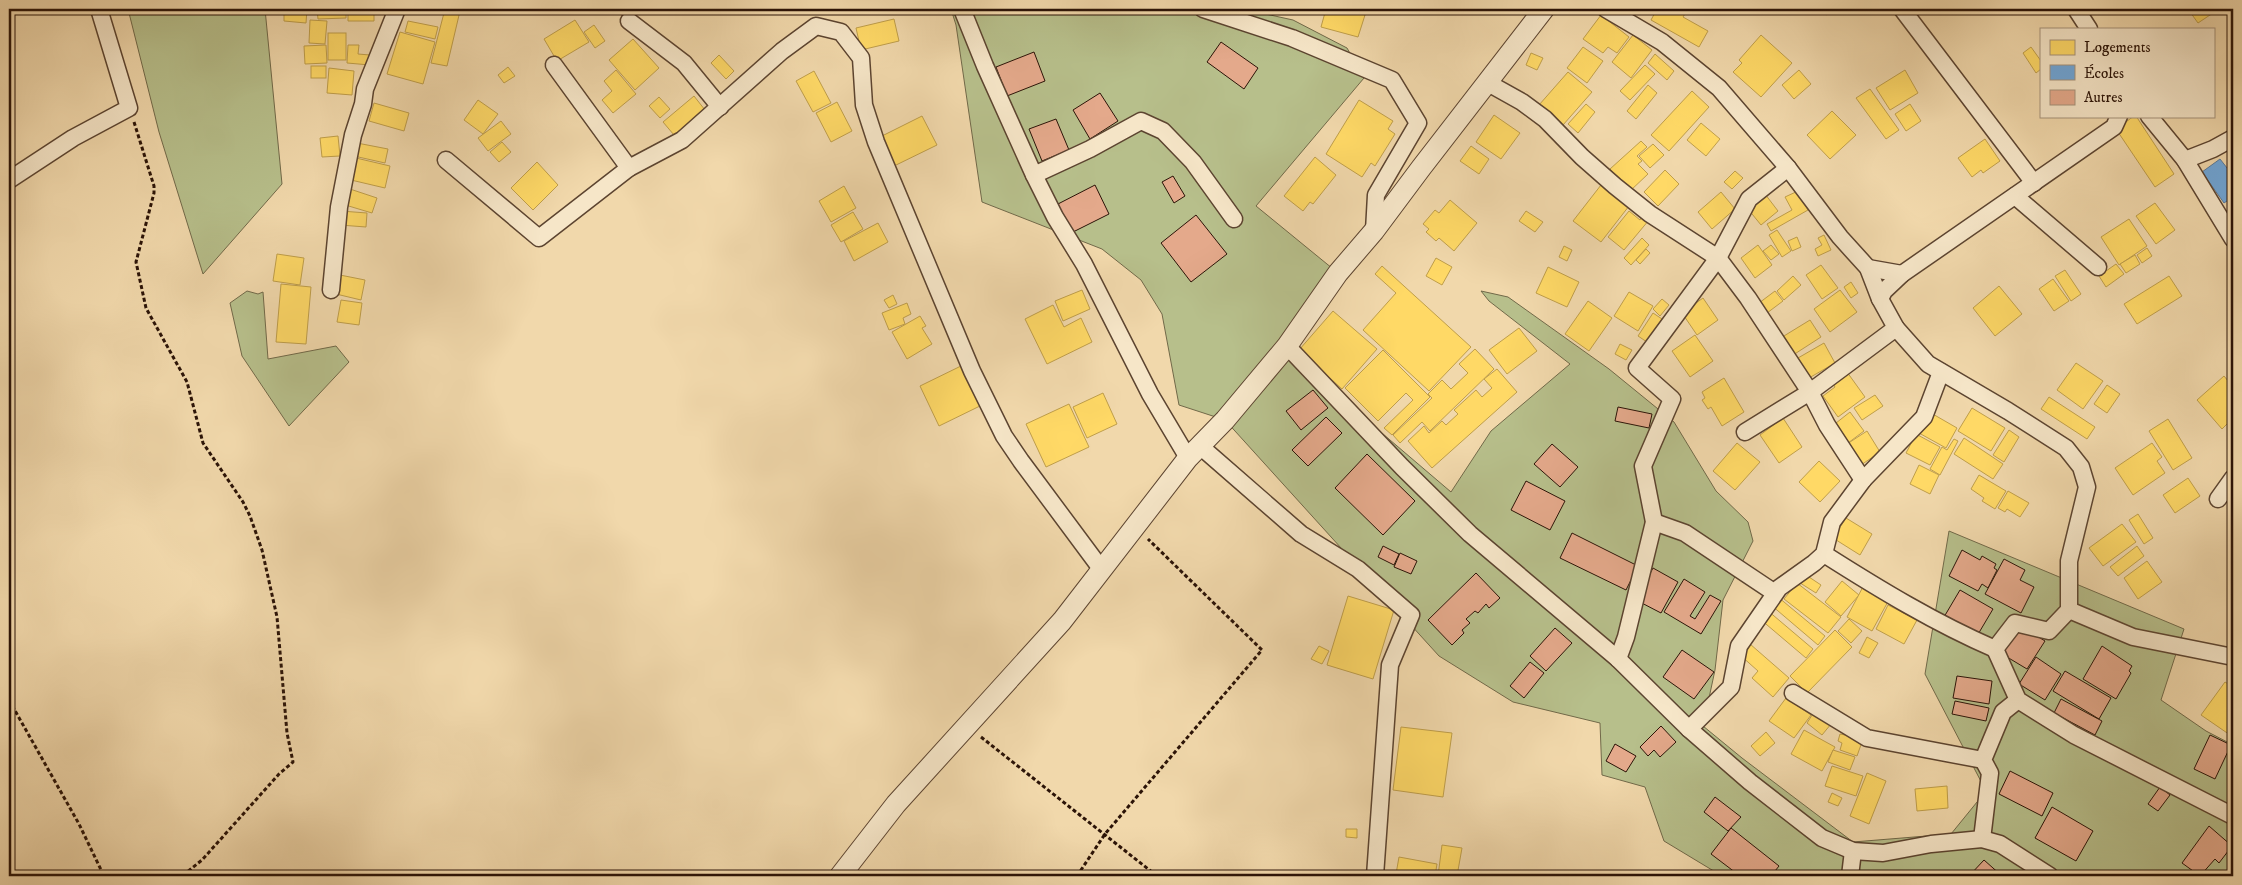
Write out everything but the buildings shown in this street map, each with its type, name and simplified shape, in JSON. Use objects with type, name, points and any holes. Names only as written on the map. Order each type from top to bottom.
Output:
[{"type":"street","points":[[9,180],[73,138],[129,108],[99,9]]},
{"type":"street","points":[[331,290],[339,207],[353,134],[363,104],[365,89],[397,9]]},
{"type":"street","points":[[962,9],[985,66],[1034,175],[1055,217],[1084,264],[1150,394],[1194,452],[1301,534],[1358,569],[1411,615],[1390,664],[1375,876]]},
{"type":"street","points":[[1203,9],[1292,38],[1392,80],[1418,123],[1376,195],[1374,231]]},
{"type":"street","points":[[840,876],[896,804],[1062,621],[1194,452],[1225,420],[1287,346],[1338,273],[1374,231],[1420,168],[1544,9]]},
{"type":"street","points":[[1606,9],[1662,42],[1719,88],[1788,168],[1840,237],[1868,268],[1880,299],[1896,328],[1928,364],[2015,414],[2066,448],[2081,467],[2087,487],[2069,561],[2069,610],[2049,631],[2015,623],[1996,649]]},
{"type":"street","points":[[1902,9],[2034,183]]},
{"type":"street","points":[[2076,9],[2088,28]]},
{"type":"street","points":[[629,21],[684,63],[720,107]]},
{"type":"street","points":[[446,160],[539,238],[629,168],[682,140],[782,51],[816,26],[841,32],[861,58],[864,105],[876,142],[906,217],[976,379],[1004,436],[1102,570]]},
{"type":"street","points":[[554,65],[629,168]]},
{"type":"street","points":[[1488,83],[1522,102],[1545,119],[1582,157],[1650,214],[1718,258],[1748,298],[1810,392],[1827,425],[1863,480]]},
{"type":"street","points":[[1880,299],[1884,291],[1902,274],[2114,127],[2118,118]]},
{"type":"street","points":[[2151,118],[2185,160],[2233,240]]},
{"type":"street","points":[[1034,175],[1090,149],[1141,121],[1163,131],[1187,156],[1234,219]]},
{"type":"street","points":[[2185,160],[2213,149],[2233,138]]},
{"type":"street","points":[[1618,659],[1626,637],[1654,522],[1643,466],[1672,399],[1637,368],[1718,258],[1749,199],[1788,168]]},
{"type":"street","points":[[2015,196],[2098,267]]},
{"type":"street","points":[[1868,268],[1902,274]]},
{"type":"street","points":[[1745,432],[1810,392],[1896,328]]},
{"type":"street","points":[[1287,346],[1402,467],[1470,534],[1618,659],[1689,729],[1763,792],[1822,838],[1853,851],[1883,853],[1931,844],[1982,839],[2000,844],[2050,876]]},
{"type":"street","points":[[1689,729],[1731,687],[1739,646],[1779,588],[1824,554],[1832,522],[1863,480],[1924,417],[1941,372]]},
{"type":"street","points":[[2218,499],[2233,478]]},
{"type":"street","points":[[1654,522],[1685,533],[1775,594]]},
{"type":"street","points":[[1824,554],[1876,587],[1934,620],[1996,649],[2018,700],[2074,735],[2233,816]]},
{"type":"street","points":[[2069,610],[2133,637],[2233,658]]},
{"type":"street","points":[[1793,693],[1867,738],[1983,760]]},
{"type":"street","points":[[1983,760],[2003,712],[2018,700]]},
{"type":"street","points":[[1982,839],[1990,773],[1983,760]]},
{"type":"street","points":[[1850,876],[1853,851]]},
{"type":"path","points":[[129,108],[154,186],[154,193],[136,262],[146,308],[186,382],[203,443],[250,516],[262,550],[277,618],[287,733],[293,762],[279,774],[202,860],[182,876]]},
{"type":"path","points":[[1078,876],[1105,834],[1262,650],[1135,526]]},
{"type":"path","points":[[9,700],[79,824],[104,876]]},
{"type":"path","points":[[967,725],[1156,876]]},
{"type":"green space","points":[[128,9],[265,9],[282,184],[203,274],[159,132]]},
{"type":"green space","points":[[951,9],[1243,9],[1293,20],[1347,48],[1364,78],[1256,206],[1338,273],[1287,346],[1322,382],[1451,492],[1491,431],[1570,364],[1489,301],[1481,291],[1508,297],[1609,369],[1674,422],[1716,491],[1748,522],[1753,541],[1723,600],[1715,670],[1703,726],[1853,842],[1951,834],[1986,791],[1925,674],[1949,531],[2184,629],[2161,700],[2206,731],[2233,745],[2233,876],[1722,876],[1664,841],[1645,787],[1602,775],[1600,723],[1513,702],[1439,656],[1225,420],[1179,405],[1162,314],[1141,280],[1102,249],[982,202],[956,25]]},
{"type":"green space","points":[[247,291],[258,294],[263,292],[268,359],[336,346],[349,362],[289,426],[242,356],[230,303]]}]
